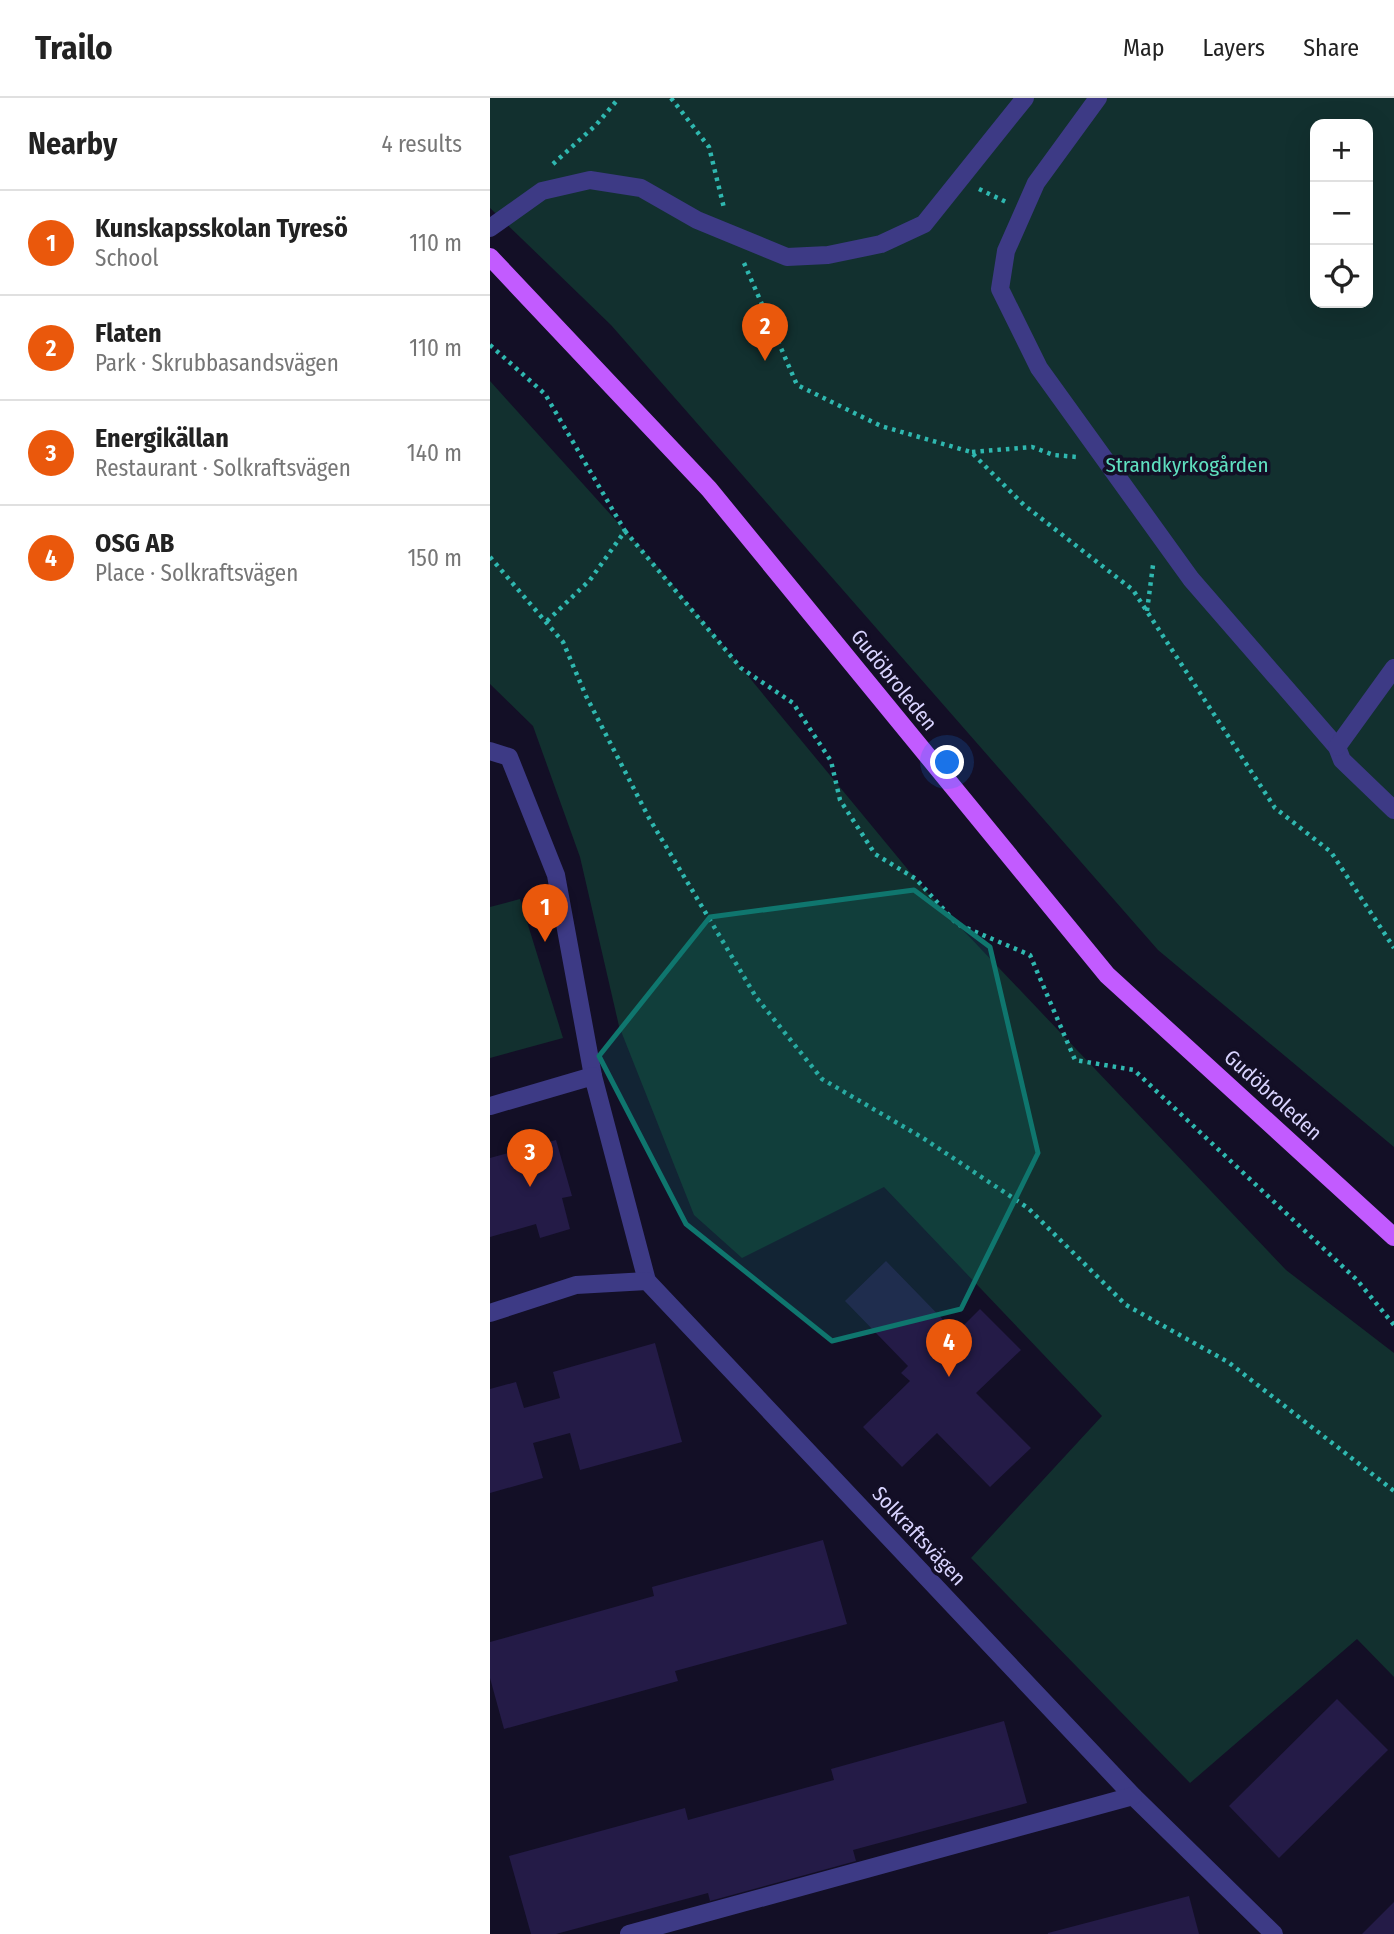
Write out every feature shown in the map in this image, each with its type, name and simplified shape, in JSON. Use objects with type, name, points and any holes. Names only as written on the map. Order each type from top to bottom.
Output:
[{"type":"main road","name":"Gudöbroleden","points":[[490,257],[709,489],[1107,975],[1394,1237]]},
{"type":"street","points":[[490,228],[542,191],[590,180],[642,188],[732,236],[787,257],[828,255],[881,244],[924,224],[1025,98]]},
{"type":"street","points":[[1098,98],[1036,183],[1006,251],[1000,289],[1040,368],[1191,579],[1337,747],[1342,760],[1394,810]]},
{"type":"street","points":[[1337,747],[1394,668]]},
{"type":"street","points":[[490,751],[509,757],[556,875],[593,1076],[647,1281],[576,1284],[490,1313]]},
{"type":"street","points":[[490,1106],[593,1076]]},
{"type":"street","name":"Solkraftsvägen","points":[[647,1281],[1133,1796],[1274,1934]]},
{"type":"street","points":[[629,1934],[1133,1796]]},
{"type":"path","points":[[542,191],[547,169],[596,125],[619,98]]},
{"type":"path","points":[[671,98],[709,147],[732,236],[797,385],[881,426],[971,452],[1032,447],[1054,455],[1106,460]]},
{"type":"path","points":[[960,180],[1024,211]]},
{"type":"path","points":[[490,345],[544,394],[625,531],[741,668],[793,703],[831,761],[840,800],[876,854],[916,879],[957,924],[1030,955],[1075,1060],[1134,1070],[1357,1280],[1394,1325]]},
{"type":"path","points":[[971,452],[1024,505],[1133,590],[1275,808],[1331,852],[1394,948]]},
{"type":"path","points":[[546,622],[590,580],[625,531]]},
{"type":"path","points":[[1147,611],[1150,575],[1161,538]]},
{"type":"path","points":[[490,557],[563,642],[586,696],[649,818],[756,998],[822,1079],[923,1138],[1028,1208],[1126,1305],[1228,1362],[1394,1491]]},
{"type":"highlighted area","points":[[914,890],[990,947],[1038,1153],[961,1309],[832,1341],[686,1224],[599,1056],[710,917]]},
{"type":"green space","name":"Strandkyrkogården","points":[[490,98],[1394,98],[1394,1147],[1158,950],[611,325],[490,208]]},
{"type":"green space","points":[[490,381],[658,567],[924,889],[1286,1270],[1394,1353],[1394,1677],[1357,1639],[1190,1783],[971,1558],[1102,1416],[884,1187],[742,1258],[694,1215],[619,1026],[580,857],[533,726],[490,684]]},
{"type":"green space","points":[[520,899],[563,1038],[490,1058],[490,907]]},
{"type":"building","points":[[556,1140],[572,1196],[562,1198],[570,1229],[540,1238],[536,1224],[490,1237],[490,1158]]},
{"type":"building","points":[[886,1261],[956,1333],[980,1309],[1021,1350],[976,1393],[1031,1448],[990,1487],[937,1433],[902,1467],[863,1427],[910,1381],[901,1373],[908,1366],[845,1301]]},
{"type":"building","points":[[655,1343],[682,1442],[580,1470],[570,1433],[533,1443],[543,1478],[490,1493],[490,1389],[516,1382],[524,1408],[560,1398],[553,1372]]},
{"type":"building","points":[[823,1540],[847,1624],[675,1671],[678,1681],[504,1729],[490,1678],[490,1642],[654,1596],[652,1587]]},
{"type":"building","points":[[1337,1699],[1388,1750],[1279,1858],[1229,1806]]},
{"type":"building","points":[[1004,1721],[1027,1803],[853,1850],[856,1861],[710,1901],[708,1893],[556,1934],[531,1934],[509,1856],[685,1808],[688,1820],[834,1780],[831,1769]]},
{"type":"building","points":[[1189,1896],[1199,1934],[1048,1934],[1048,1933]]},
{"type":"building","points":[[1394,1902],[1394,1934],[1362,1934]]},
{"type":"place","name":"Flaten","points":[[765,361]]},
{"type":"place","name":"Kunskapsskolan Tyresö","points":[[545,942]]},
{"type":"place","name":"Energikällan","points":[[530,1187]]},
{"type":"place","name":"OSG AB","points":[[949,1377]]}]
